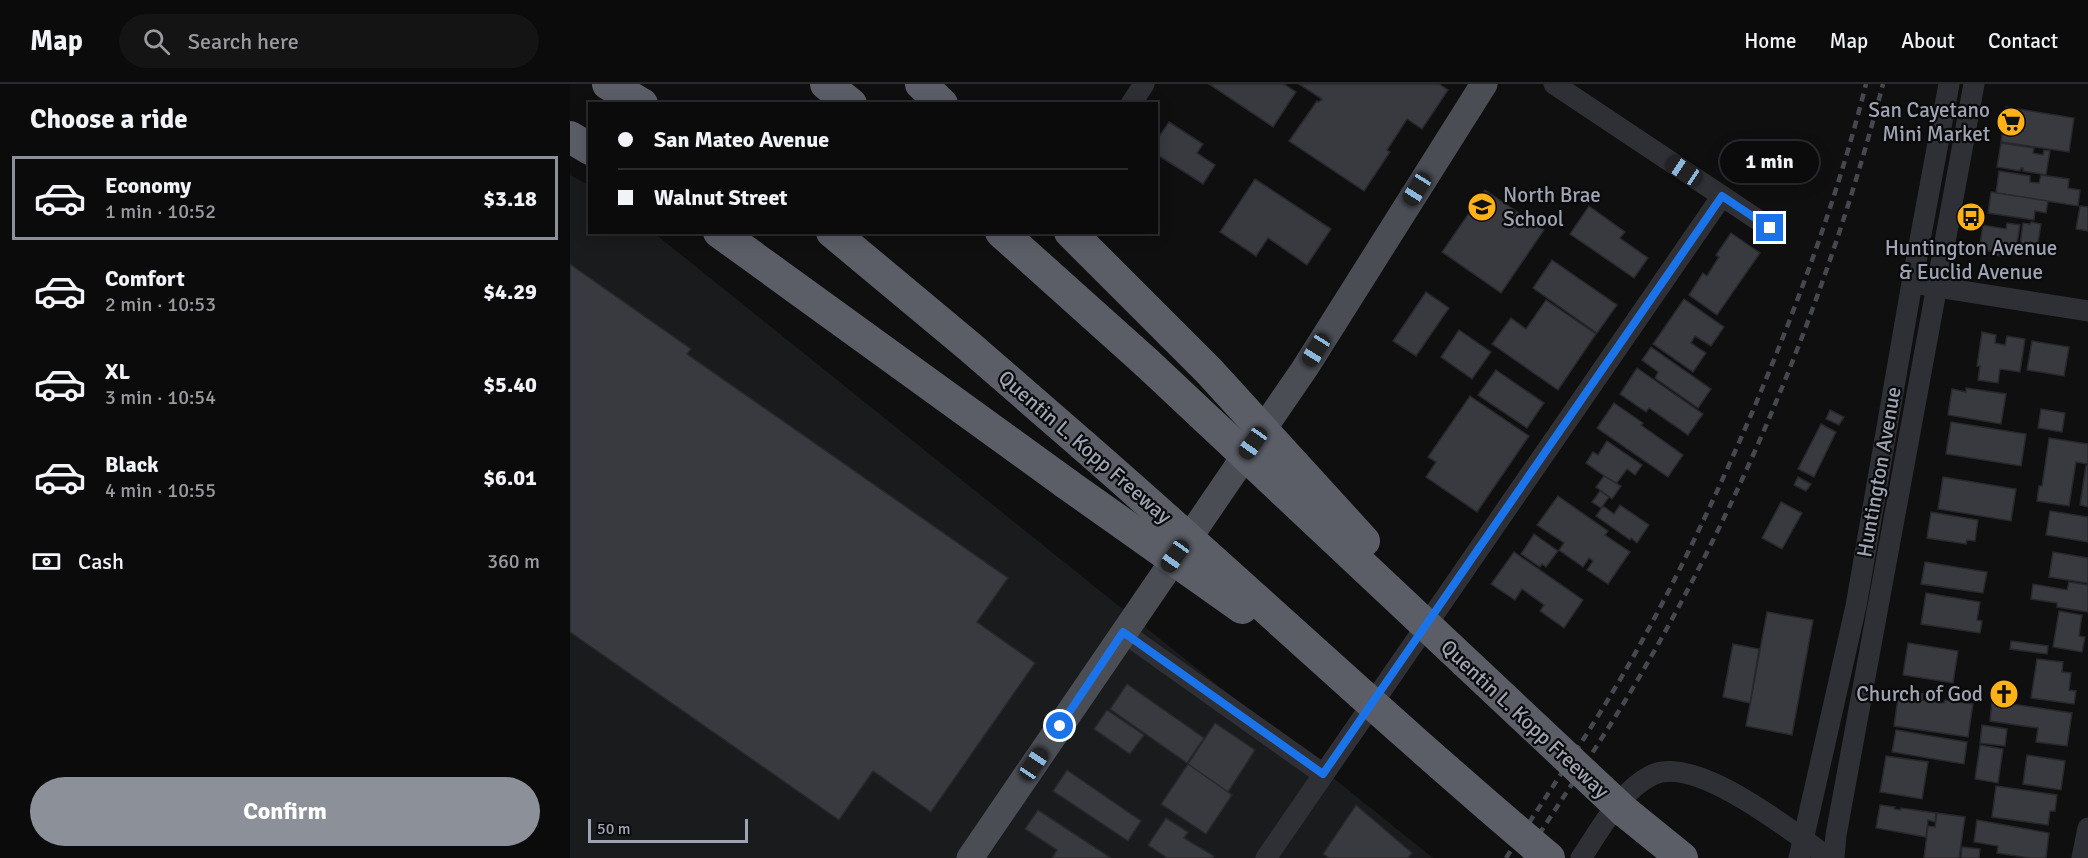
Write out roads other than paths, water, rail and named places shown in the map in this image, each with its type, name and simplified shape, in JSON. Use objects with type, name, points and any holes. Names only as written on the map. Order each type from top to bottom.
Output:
[{"type":"highway","points":[[609,84],[639,102]]},
{"type":"highway","points":[[630,84],[654,102]]},
{"type":"highway","points":[[826,84],[848,102]]},
{"type":"highway","points":[[921,84],[940,102]]},
{"type":"highway","points":[[570,137],[588,147]]},
{"type":"highway","points":[[722,234],[1067,484],[1271,628],[1474,795]]},
{"type":"highway","name":"Quentin L. Kopp Freeway","points":[[834,234],[1084,446],[1474,795],[1549,858]]},
{"type":"highway","name":"Quentin L. Kopp Freeway","points":[[1003,234],[1147,363],[1609,798],[1682,858]]},
{"type":"highway","points":[[1072,234],[1209,371],[1539,732]]},
{"type":"main road","points":[[970,858],[1305,368],[1484,84]]},
{"type":"street","points":[[1132,102],[1144,84]]},
{"type":"street","points":[[1554,84],[1770,228]]},
{"type":"street","name":"Huntington Avenue","points":[[1801,849],[1856,606],[1949,84]]},
{"type":"street","name":"Huntington Avenue","points":[[1834,858],[1836,835],[1974,84]]},
{"type":"street","points":[[1266,858],[1722,196]]},
{"type":"street","points":[[1912,283],[2088,311]]},
{"type":"street","points":[[1123,632],[1323,774]]},
{"type":"street","points":[[1581,858],[1620,802],[1635,786],[1653,774],[1674,771],[1696,775],[1718,785],[1777,820],[1801,849],[1828,858]]},
{"type":"street","points":[[2082,858],[2088,828]]},
{"type":"railway","points":[[1506,858],[1579,746],[1639,647],[1719,487],[1765,381],[1814,255],[1842,170],[1866,84]]},
{"type":"railway","points":[[1524,858],[1634,686],[1674,615],[1747,469],[1780,394],[1809,318],[1861,163],[1883,84]]},
{"type":"place","name":"San Cayetano Mini Market","points":[[2011,122]]},
{"type":"place","name":"North Brae School","points":[[1482,207]]},
{"type":"place","name":"Huntington Avenue & Euclid Avenue","points":[[1971,217]]},
{"type":"place","name":"Church of God","points":[[2004,694]]}]
